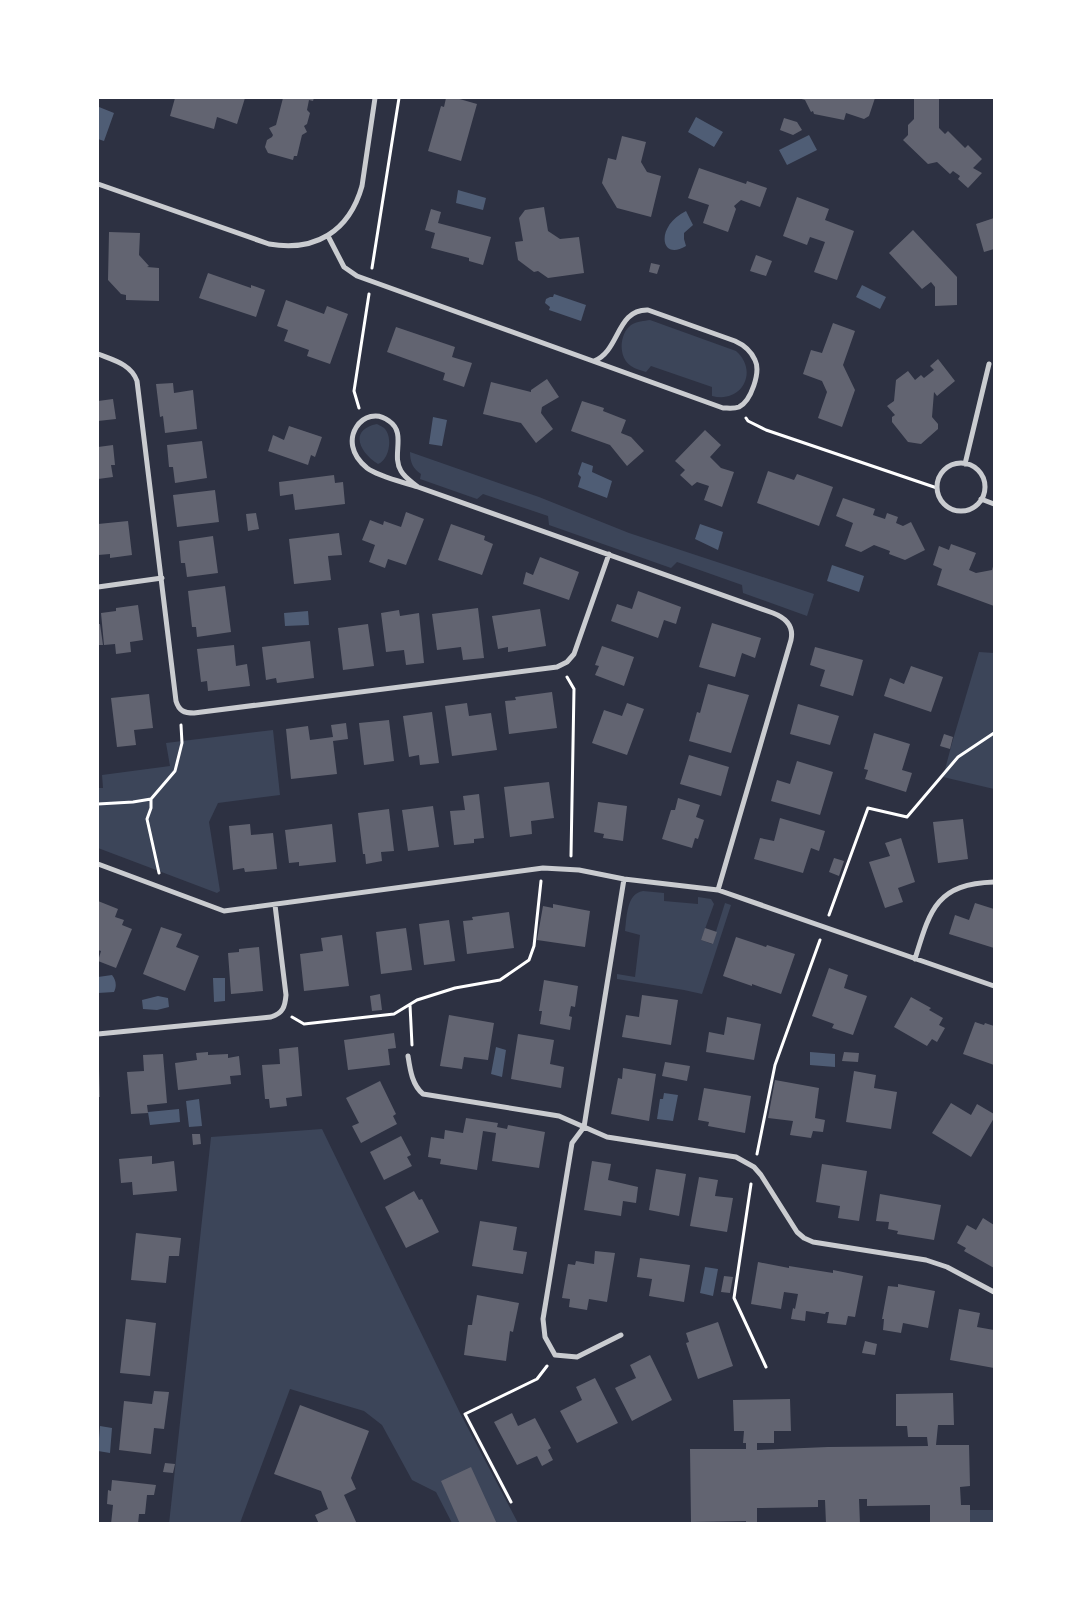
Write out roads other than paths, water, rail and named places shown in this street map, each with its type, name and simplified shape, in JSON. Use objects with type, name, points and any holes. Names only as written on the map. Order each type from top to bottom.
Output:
[{"type":"street","points":[[98,184],[269,244],[298,246],[314,242],[328,236],[348,215],[358,197],[362,186],[375,98]]},
{"type":"street","points":[[328,236],[344,267],[358,276],[723,408],[739,407],[749,394],[758,367],[748,349],[735,341],[653,312],[642,310],[630,316],[623,323],[602,358],[594,361]]},
{"type":"street","points":[[98,354],[126,366],[133,372],[137,381],[176,701],[180,710],[194,713],[561,666],[568,662],[574,654],[609,554]]},
{"type":"street","points":[[965,464],[989,364]]},
{"type":"street","points":[[418,487],[399,468],[398,436],[395,426],[389,420],[378,416],[369,417],[362,421],[355,429],[352,441],[354,452],[360,461],[373,472],[773,613],[786,621],[791,627],[791,640],[718,890]]},
{"type":"street","points":[[965,464],[977,470],[983,478],[985,486],[978,504],[971,509],[953,510],[945,505],[939,497],[937,488],[939,479],[943,471],[951,466],[965,464]]},
{"type":"street","points":[[981,499],[994,504]]},
{"type":"street","points":[[98,587],[162,578]]},
{"type":"street","points":[[98,864],[224,911],[543,868],[579,870],[624,879],[718,890],[994,986]]},
{"type":"street","points":[[621,1335],[578,1357],[555,1355],[545,1337],[544,1320],[572,1143],[584,1127],[624,879]]},
{"type":"street","points":[[915,958],[927,921],[942,898],[949,892],[965,886],[994,882]]},
{"type":"street","points":[[98,1034],[271,1017],[282,1011],[286,1004],[286,995],[275,905]]},
{"type":"street","points":[[408,1056],[413,1078],[423,1094],[559,1116],[608,1137],[736,1157],[754,1167],[761,1175],[797,1232],[808,1240],[926,1260],[947,1267],[994,1292]]}]
